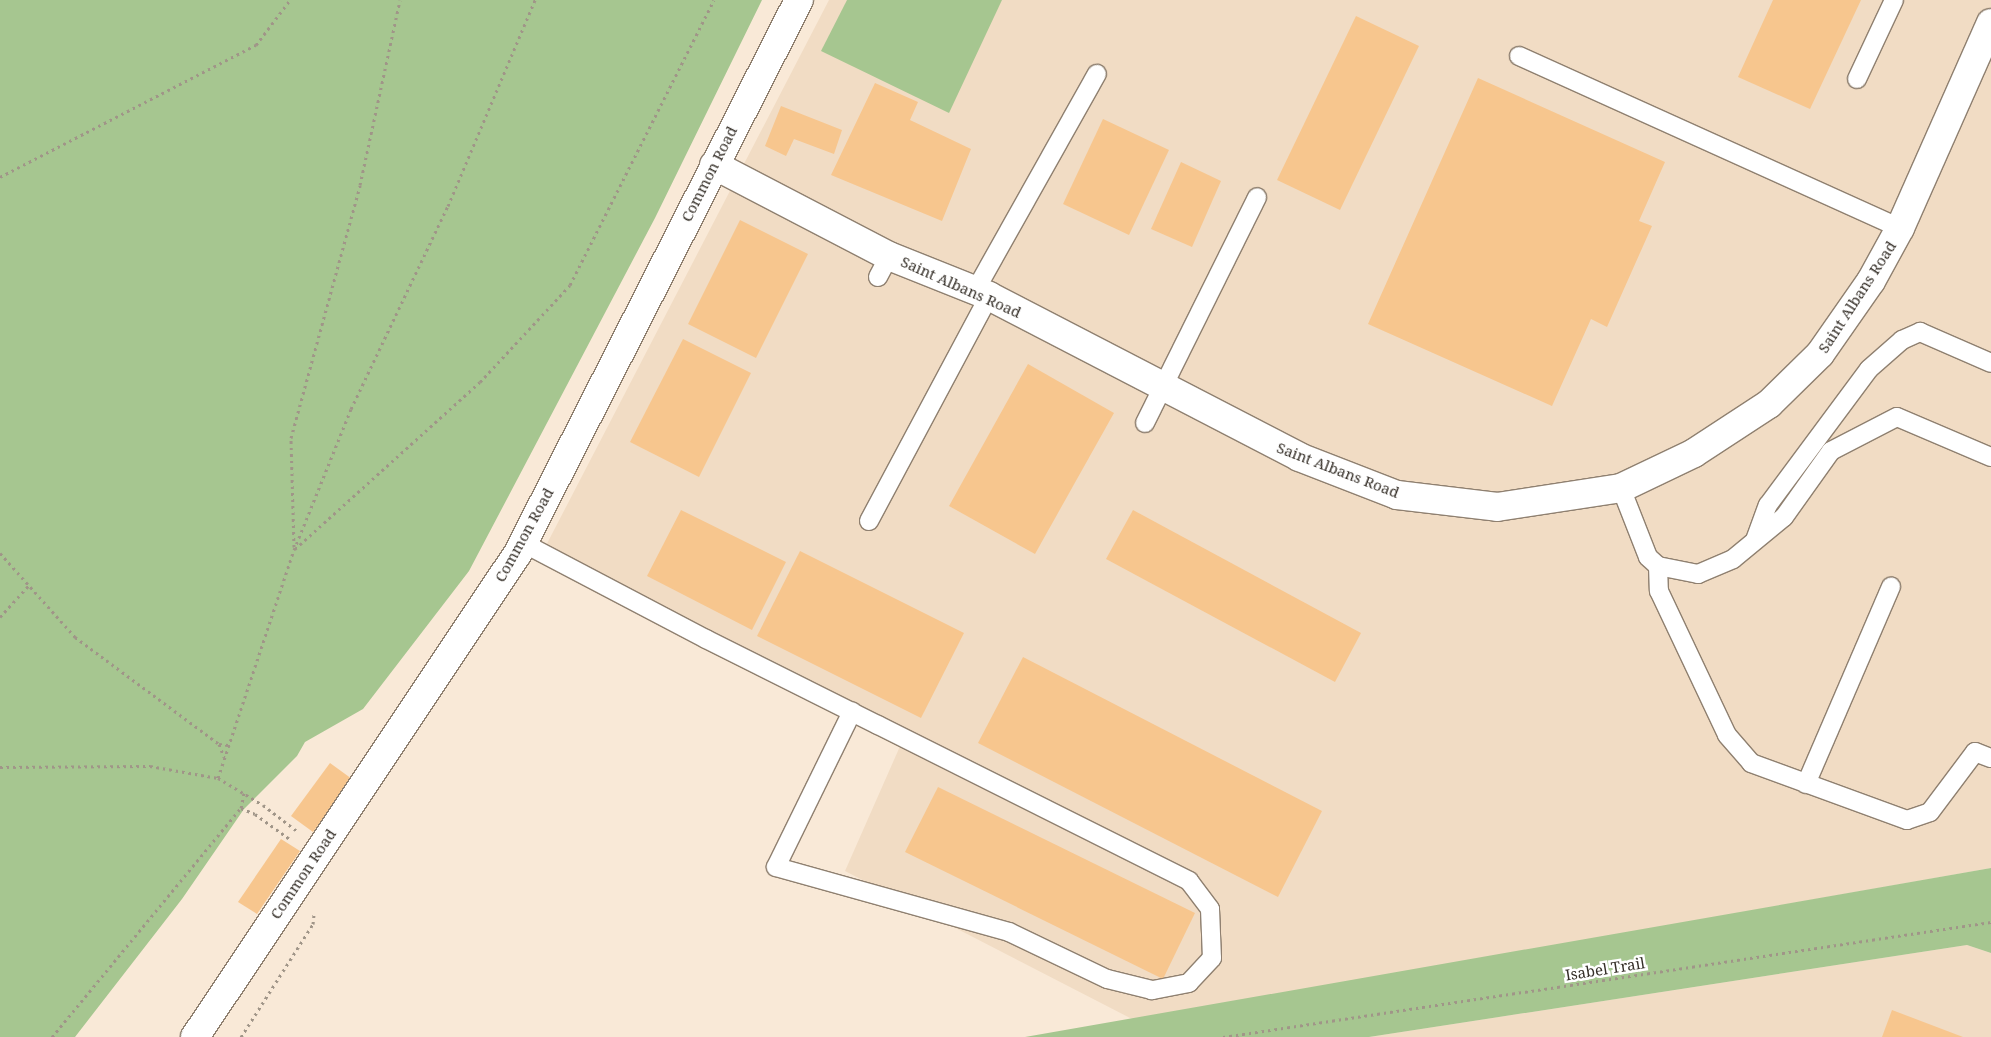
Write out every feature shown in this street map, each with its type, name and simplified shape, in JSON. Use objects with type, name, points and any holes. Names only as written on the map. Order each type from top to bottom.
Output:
[{"type":"street","name":"Common Road","points":[[195,1037],[522,543],[799,0]]},
{"type":"street","name":"Saint Albans Road","points":[[714,165],[883,266],[982,294],[1164,390],[1299,457],[1397,495],[1497,507],[1621,488],[1694,453],[1769,404],[1820,354],[1871,280],[1900,228],[1991,23]]},
{"type":"lane","points":[[1857,79],[1894,0]]},
{"type":"lane","points":[[1518,56],[1900,228]]},
{"type":"lane","points":[[869,520],[982,294],[1096,74]]},
{"type":"lane","points":[[1145,423],[1164,390],[1257,197]]},
{"type":"lane","points":[[1755,541],[1768,505],[1869,369],[1902,340],[1920,332],[1991,363]]},
{"type":"lane","points":[[1621,488],[1648,556],[1658,566],[1698,574],[1733,559],[1784,517],[1831,451],[1897,417],[1991,457]]},
{"type":"lane","points":[[522,543],[852,712],[1189,881],[1210,909],[1212,958],[1189,983],[1152,990],[1107,979],[1009,932],[776,867],[852,712]]},
{"type":"lane","points":[[1658,566],[1659,591],[1727,735],[1751,763],[1907,820],[1930,812],[1974,752],[1991,758]]},
{"type":"lane","points":[[1806,784],[1891,588]]},
{"type":"path","points":[[0,177],[256,45],[290,0]]},
{"type":"path","points":[[294,550],[290,438],[360,185],[400,0]]},
{"type":"path","points":[[218,778],[294,550],[351,409],[448,206],[535,0]]},
{"type":"path","points":[[294,550],[480,382],[570,285],[714,0]]},
{"type":"path","points":[[0,552],[75,637],[220,744],[228,745]]},
{"type":"path","points":[[0,616],[29,585]]},
{"type":"path","points":[[220,744],[219,750],[224,757]]},
{"type":"path","points":[[0,768],[150,766],[218,778],[244,793],[317,853]]},
{"type":"path","points":[[52,1037],[241,808],[244,793]]},
{"type":"path","points":[[241,808],[255,814],[317,853]]},
{"type":"path","name":"Isabel Trail","points":[[1223,1037],[1991,922]]},
{"type":"shaded area","points":[[829,0],[1991,0],[1991,868],[1134,1020],[845,871],[901,744],[539,559]]},
{"type":"shaded area","points":[[1967,945],[1991,953],[1991,1037],[1369,1037]]},
{"type":"green space","points":[[0,0],[762,0],[655,218],[469,571],[363,709],[305,742],[297,756],[244,809],[182,899],[75,1037],[0,1037]]},
{"type":"green space","points":[[847,0],[1002,0],[949,113],[821,51]]},
{"type":"green space","points":[[1991,868],[1991,953],[1967,945],[1369,1037],[1025,1037]]},
{"type":"building","points":[[1773,0],[1861,0],[1810,109],[1738,77]]},
{"type":"building","points":[[1356,16],[1419,46],[1340,210],[1277,180]]},
{"type":"building","points":[[1478,78],[1665,162],[1639,221],[1652,226],[1607,327],[1591,319],[1552,406],[1368,324]]},
{"type":"building","points":[[875,83],[918,102],[910,120],[971,149],[942,221],[831,175]]},
{"type":"building","points":[[781,106],[842,130],[834,154],[794,139],[786,156],[765,146]]},
{"type":"building","points":[[1103,119],[1169,150],[1129,235],[1063,204]]},
{"type":"building","points":[[1181,162],[1221,181],[1192,247],[1151,229]]},
{"type":"building","points":[[740,220],[808,254],[756,358],[688,324]]},
{"type":"building","points":[[683,339],[751,373],[699,477],[630,442]]},
{"type":"building","points":[[1028,364],[1114,413],[1035,554],[949,506]]},
{"type":"building","points":[[681,510],[786,562],[752,630],[647,576]]},
{"type":"building","points":[[1133,510],[1361,633],[1335,682],[1106,559]]},
{"type":"building","points":[[800,551],[964,633],[921,718],[757,636]]},
{"type":"building","points":[[1023,657],[1322,811],[1278,897],[978,743]]},
{"type":"building","points":[[330,763],[352,779],[313,832],[291,816]]},
{"type":"building","points":[[938,787],[1195,913],[1163,979],[905,852]]},
{"type":"building","points":[[281,839],[300,851],[257,914],[238,902]]},
{"type":"building","points":[[1892,1010],[1963,1037],[1882,1037]]}]
